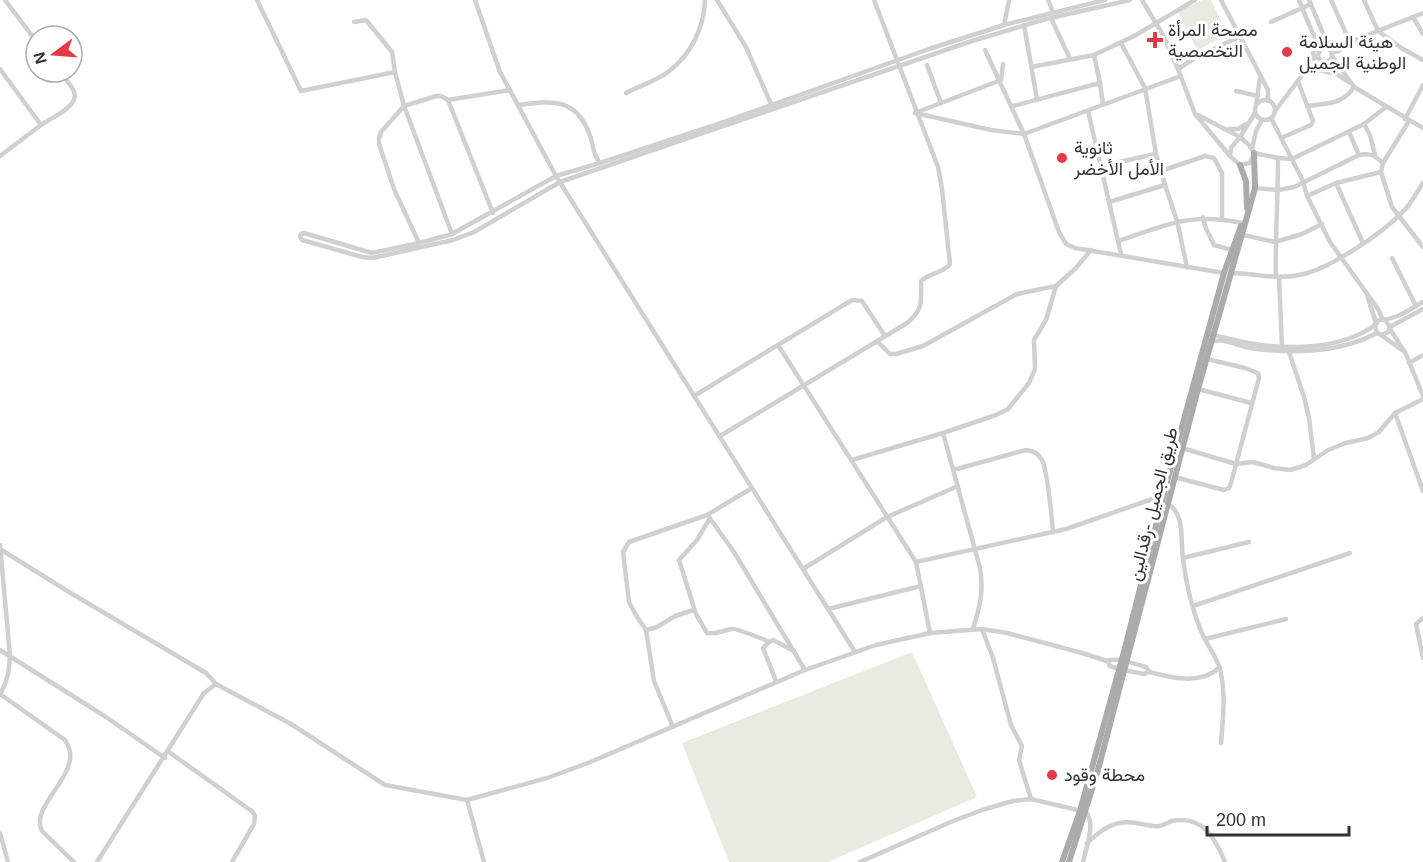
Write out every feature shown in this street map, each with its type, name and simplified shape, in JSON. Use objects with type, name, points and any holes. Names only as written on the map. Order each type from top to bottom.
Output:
[{"type":"main road","name":"طريق الجميل -رقدالين","points":[[1227,273],[1243,235],[1255,188],[1253,151]]},
{"type":"main road","name":"طريق الجميل -رقدالين","points":[[1124,662],[1164,495],[1232,250],[1247,206],[1245,176],[1240,165]]},
{"type":"main road","name":"طريق الجميل -رقدالين","points":[[1069,862],[1207,359],[1210,335]]},
{"type":"main road","name":"طريق الجميل -رقدالين","points":[[1062,862],[1083,811]]},
{"type":"street","points":[[5,0],[24,25]]},
{"type":"street","points":[[257,0],[301,91],[394,72]]},
{"type":"street","points":[[475,0],[500,72],[556,176],[855,652]]},
{"type":"street","points":[[626,93],[667,74],[681,61],[692,47],[701,25],[705,0]]},
{"type":"street","points":[[717,0],[746,47],[771,104]]},
{"type":"street","points":[[720,436],[917,315],[921,308],[921,281],[950,264],[938,167],[915,113],[874,0]]},
{"type":"street","points":[[1004,26],[1009,0]]},
{"type":"street","points":[[1048,0],[1053,12]]},
{"type":"street","points":[[1104,0],[1097,3],[1051,18],[898,63],[771,104],[600,164],[556,176],[452,234],[372,253],[304,233],[300,237],[302,240],[362,257],[384,257],[464,236],[560,182],[898,63],[1004,26],[1053,12],[1097,3],[1131,0]]},
{"type":"street","points":[[1142,0],[1157,23],[1195,114],[1240,165],[1250,163],[1256,131],[1262,120],[1271,118],[1319,52],[1326,48],[1332,53]]},
{"type":"street","points":[[1031,67],[1094,55],[1157,23],[1195,0]]},
{"type":"street","points":[[1221,0],[1268,90],[1269,101],[1275,111]]},
{"type":"street","points":[[1299,0],[1322,62],[1337,75],[1423,128]]},
{"type":"street","points":[[1331,0],[1350,42]]},
{"type":"street","points":[[1364,0],[1378,31],[1403,50],[1423,60]]},
{"type":"street","points":[[1270,22],[1310,2],[1332,53],[1353,85]]},
{"type":"street","points":[[1332,53],[1339,51],[1350,42],[1423,13]]},
{"type":"street","points":[[1413,17],[1423,34]]},
{"type":"street","points":[[1051,18],[1070,59]]},
{"type":"street","points":[[354,22],[366,20],[392,52],[394,72],[404,106],[452,234]]},
{"type":"street","points":[[1024,25],[1037,99]]},
{"type":"street","points":[[1178,69],[1195,58],[1239,37]]},
{"type":"street","points":[[1120,43],[1145,88],[1156,154],[1177,221],[1187,267]]},
{"type":"street","points":[[1311,63],[1316,43]]},
{"type":"street","points":[[985,50],[1013,106],[1059,232],[1066,244],[1075,248],[1227,273],[1277,277],[1300,275],[1324,267],[1340,258],[1391,223],[1408,206],[1423,184]]},
{"type":"street","points":[[1299,80],[1322,62],[1329,61],[1332,53]]},
{"type":"street","points":[[1094,55],[1103,104]]},
{"type":"street","points":[[1001,80],[1003,64]]},
{"type":"street","points":[[927,65],[941,103]]},
{"type":"street","points":[[0,69],[41,124]]},
{"type":"street","points":[[1310,72],[1320,70],[1337,75]]},
{"type":"street","points":[[915,113],[991,130],[1024,134],[1181,76]]},
{"type":"street","points":[[1230,156],[1231,148],[1255,113],[1260,78]]},
{"type":"street","points":[[915,113],[1001,80]]},
{"type":"street","points":[[1281,138],[1313,121],[1299,80]]},
{"type":"street","points":[[1013,106],[1100,83]]},
{"type":"street","points":[[1,154],[72,104],[76,98],[69,84]]},
{"type":"street","points":[[1308,106],[1343,100],[1348,96],[1353,85]]},
{"type":"street","points":[[1423,85],[1383,163],[1381,172],[1388,198],[1423,247]]},
{"type":"street","points":[[448,100],[510,90]]},
{"type":"street","points":[[1236,91],[1258,96]]},
{"type":"street","points":[[419,243],[413,235],[394,189],[379,144],[381,132],[404,106],[437,96],[448,100],[493,213]]},
{"type":"street","points":[[1256,106],[1261,101],[1284,98]]},
{"type":"street","points":[[518,105],[562,103],[573,108],[582,118],[591,135],[593,153],[600,164]]},
{"type":"street","points":[[1195,114],[1240,137],[1253,151],[1278,158],[1292,159],[1364,124],[1386,107]]},
{"type":"street","points":[[1088,111],[1121,254]]},
{"type":"street","points":[[1255,113],[1262,120]]},
{"type":"street","points":[[1182,447],[1236,464],[1253,462],[1290,470],[1306,465],[1328,450],[1368,438],[1379,432],[1395,413],[1423,397],[1406,354],[1378,309],[1340,258],[1307,196],[1303,182],[1271,118]]},
{"type":"street","points":[[1222,127],[1238,129],[1250,120]]},
{"type":"street","points":[[1364,124],[1370,135],[1375,155]]},
{"type":"street","points":[[1348,132],[1359,155]]},
{"type":"street","points":[[1255,188],[1279,190],[1294,187],[1359,155],[1370,153],[1383,163]]},
{"type":"street","points":[[1101,166],[1156,154]]},
{"type":"street","points":[[1161,171],[1205,156],[1214,158],[1222,173],[1221,218]]},
{"type":"street","points":[[1278,158],[1279,190],[1275,242],[1282,347]]},
{"type":"street","points":[[1307,196],[1336,183],[1381,172]]},
{"type":"street","points":[[1336,183],[1363,243]]},
{"type":"street","points":[[1109,202],[1165,185]]},
{"type":"street","points":[[1118,241],[1177,221],[1203,217],[1242,223]]},
{"type":"street","points":[[1203,217],[1214,245],[1232,250]]},
{"type":"street","points":[[1243,235],[1275,242],[1302,234],[1322,224]]},
{"type":"street","points":[[877,341],[890,354],[923,346],[1017,294],[1056,286],[1091,250]]},
{"type":"street","points":[[1392,258],[1416,306]]},
{"type":"street","points":[[852,460],[943,433],[1008,409],[1029,382],[1035,369],[1034,340],[1046,320],[1056,286]]},
{"type":"street","points":[[1367,295],[1379,334],[1406,354]]},
{"type":"street","points":[[694,396],[852,300],[862,300],[885,336]]},
{"type":"street","points":[[1210,335],[1247,343],[1282,347],[1320,344],[1353,338],[1375,324],[1423,302]]},
{"type":"street","points":[[1210,344],[1220,340],[1246,348],[1289,352],[1321,349],[1385,334],[1390,328],[1423,309]]},
{"type":"street","points":[[778,345],[916,562],[930,633]]},
{"type":"street","points":[[1289,352],[1310,418],[1314,459]]},
{"type":"street","points":[[1409,363],[1423,355]]},
{"type":"street","points":[[1174,477],[1224,490],[1229,488],[1236,464],[1259,378],[1258,374],[1245,368],[1207,359]]},
{"type":"street","points":[[1198,388],[1251,403]]},
{"type":"street","points":[[1395,413],[1423,491]]},
{"type":"street","points":[[943,433],[983,586],[974,629]]},
{"type":"street","points":[[954,470],[1026,450],[1035,452],[1043,461],[1046,474],[1053,532]]},
{"type":"street","points":[[803,569],[887,517],[958,486]]},
{"type":"street","points":[[673,727],[654,681],[646,630],[629,602],[622,552],[629,542],[708,516],[752,488]]},
{"type":"street","points":[[916,562],[1066,529],[1164,495]]},
{"type":"street","points":[[1167,504],[1176,511],[1181,524],[1183,558],[1193,606],[1205,639],[1220,668],[1224,701],[1221,743]]},
{"type":"street","points":[[708,516],[697,540],[679,560],[694,610],[707,633],[713,635],[732,628],[769,642]]},
{"type":"street","points":[[708,516],[734,552],[805,670]]},
{"type":"street","points":[[1183,558],[1249,542]]},
{"type":"street","points":[[0,548],[10,656],[6,684],[0,694],[65,740],[71,748],[71,758],[65,773],[42,813],[39,826],[74,862]]},
{"type":"street","points":[[0,548],[69,592],[206,673],[216,684],[291,724],[386,785],[466,800],[547,778],[673,727],[776,681],[855,652],[930,633],[982,629],[1024,636],[1107,661],[1112,659],[1146,668],[1149,672],[1168,677],[1203,678],[1220,668]]},
{"type":"street","points":[[1193,606],[1350,553]]},
{"type":"street","points":[[828,609],[921,586]]},
{"type":"street","points":[[646,630],[694,610]]},
{"type":"street","points":[[1423,618],[1416,624],[1416,633],[1423,658]]},
{"type":"street","points":[[1205,639],[1286,619]]},
{"type":"street","points":[[982,629],[993,658],[1011,725],[1022,746],[1019,760],[1031,799]]},
{"type":"street","points":[[776,681],[763,648],[773,640],[795,652]]},
{"type":"street","points":[[0,650],[106,717],[165,758]]},
{"type":"street","points":[[1107,661],[1110,666],[1144,674],[1149,672]]},
{"type":"street","points":[[97,862],[169,752],[181,728],[204,693],[216,684]]},
{"type":"street","points":[[169,752],[253,812],[254,824],[232,862]]},
{"type":"street","points":[[860,862],[982,810],[1031,799],[1083,811],[1089,816],[1091,824],[1083,862]]},
{"type":"street","points":[[466,800],[484,862]]},
{"type":"street","points":[[1086,843],[1101,830],[1115,823],[1128,822],[1158,826],[1172,821],[1190,820],[1203,827],[1215,838],[1225,862]]},
{"type":"street","points":[[0,833],[8,862]]},
{"type":"shaded area","points":[[1202,0],[1211,0],[1228,35],[1197,50],[1178,12]]},
{"type":"shaded area","points":[[912,652],[977,797],[828,862],[729,862],[682,743]]},
{"type":"place","name":"مصحة المرأة التخصصية","points":[[1155,40]]},
{"type":"place","name":"هيئة السلامة الوطنية الجميل","points":[[1287,52]]},
{"type":"place","name":"ثانوية الأمل الأخضر","points":[[1062,158]]},
{"type":"place","name":"محطة وقود","points":[[1052,775]]}]
